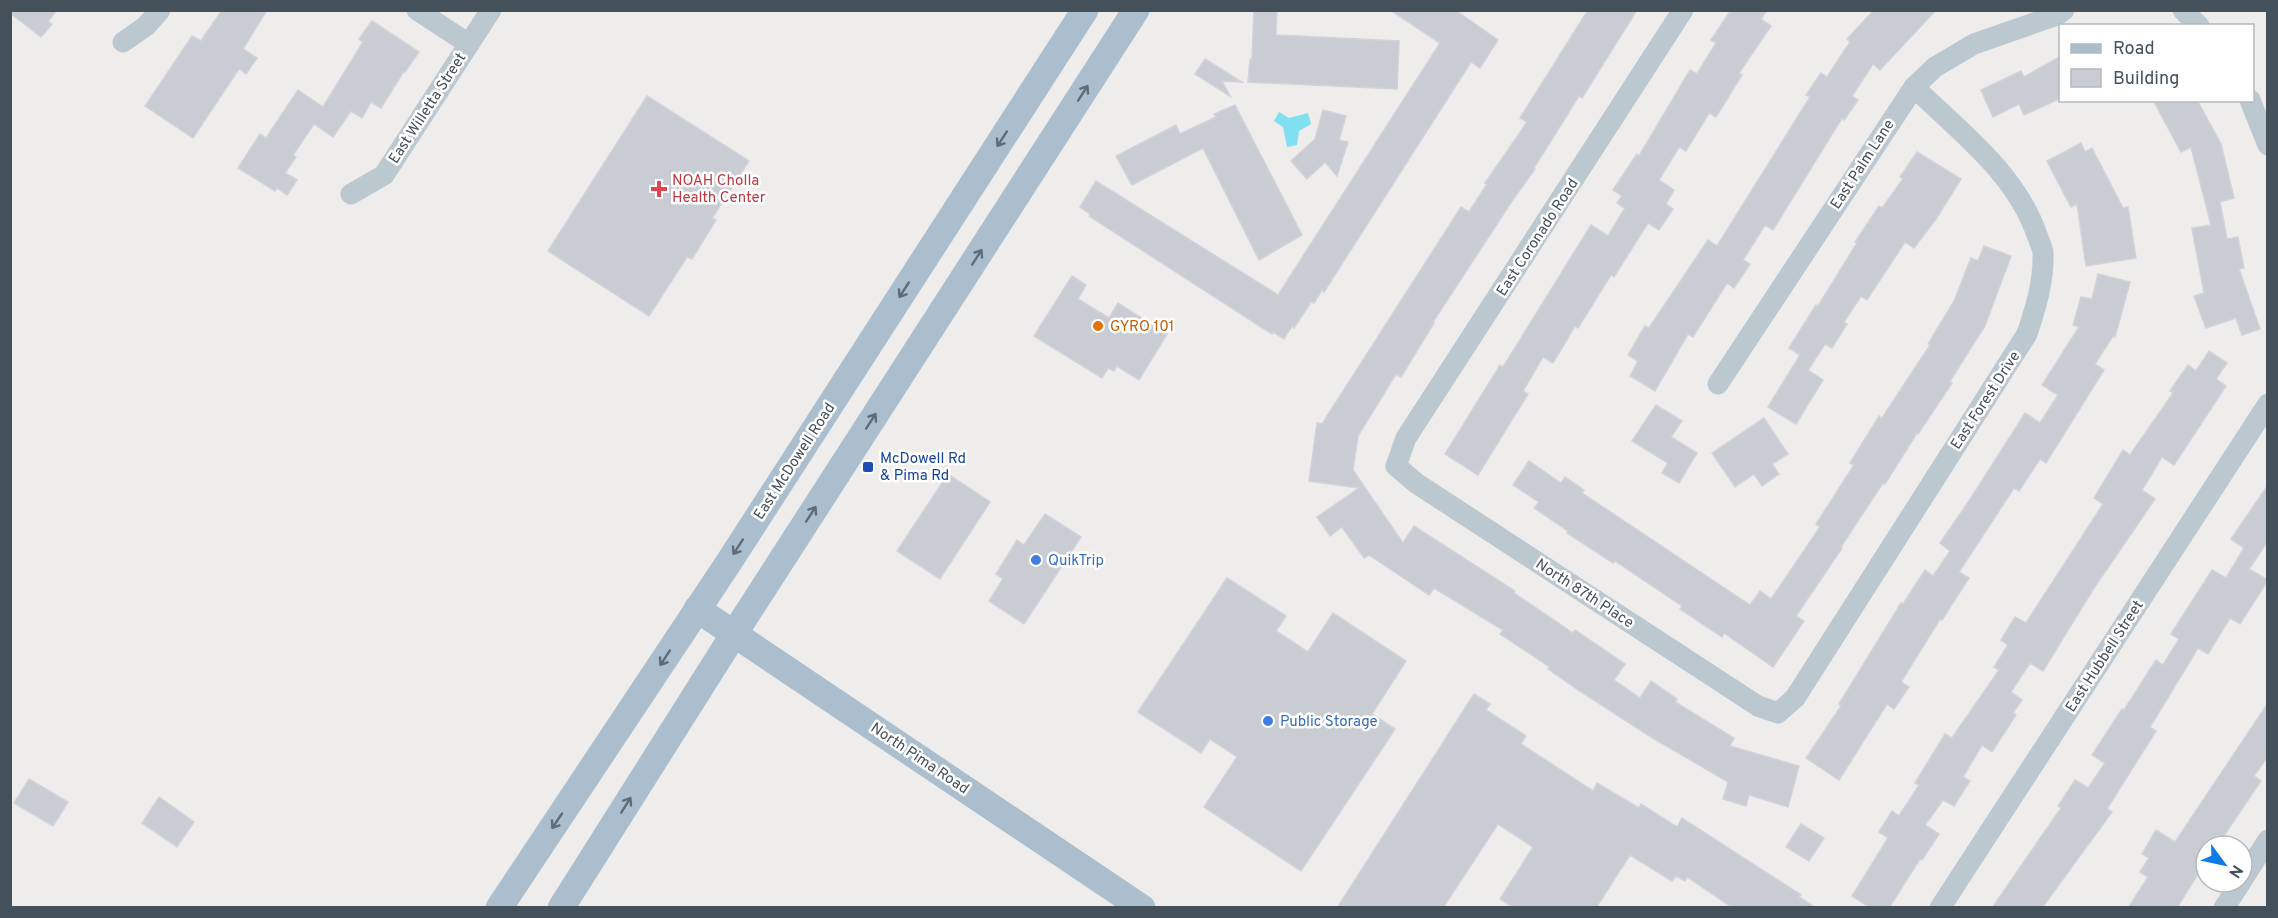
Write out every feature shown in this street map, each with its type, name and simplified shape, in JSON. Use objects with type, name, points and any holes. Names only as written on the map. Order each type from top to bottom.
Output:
[{"type":"main road","name":"East McDowell Road","points":[[499,908],[697,609],[1084,10]]},
{"type":"main road","points":[[561,908],[734,634],[1136,10]]},
{"type":"main road","points":[[981,170],[1017,195]]},
{"type":"main road","name":"North Pima Road","points":[[697,609],[1142,908]]},
{"type":"street","points":[[123,42],[146,26],[160,10]]},
{"type":"street","points":[[417,10],[469,44]]},
{"type":"street","name":"East Willetta Street","points":[[351,194],[384,175],[490,10]]},
{"type":"street","name":"East Coronado Road","points":[[1396,466],[1406,438],[1683,10]]},
{"type":"street","name":"East Palm Lane","points":[[1718,384],[1914,87],[1935,67],[1974,44],[2057,15],[2064,10]]},
{"type":"street","points":[[2184,10],[2197,24]]},
{"type":"street","name":"East Forest Drive","points":[[1778,713],[1795,698],[2027,334],[2040,296],[2043,250],[2031,217],[2016,190],[1977,148],[1914,87]]},
{"type":"street","points":[[2251,102],[2268,145]]},
{"type":"street","name":"East Hubbell Street","points":[[1940,908],[2268,404]]},
{"type":"street","name":"North 87th Place","points":[[1396,466],[1416,483],[1758,706],[1778,713]]},
{"type":"street","points":[[2254,861],[2268,840]]},
{"type":"street","points":[[2224,908],[2233,894]]},
{"type":"water","points":[[1279,112],[1289,118],[1308,113],[1311,124],[1299,131],[1297,145],[1287,147],[1283,127],[1274,121]]},
{"type":"building","points":[[10,10],[57,10],[48,21],[52,24],[41,37],[10,13]]},
{"type":"building","points":[[222,10],[267,10],[243,49],[257,58],[246,74],[239,69],[193,138],[145,106],[192,36],[201,41]]},
{"type":"building","points":[[1254,10],[1277,10],[1276,35],[1399,41],[1397,89],[1248,82],[1250,59],[1252,59]]},
{"type":"building","points":[[1390,10],[1455,10],[1498,40],[1480,68],[1471,62],[1324,292],[1322,290],[1314,303],[1311,302],[1284,339],[1273,332],[1272,334],[1089,216],[1090,214],[1080,207],[1096,181],[1278,295],[1440,43]]},
{"type":"building","points":[[1588,10],[1637,10],[1582,98],[1579,96],[1535,169],[1433,322],[1401,377],[1396,374],[1358,436],[1353,470],[1403,543],[1414,526],[1515,591],[1514,593],[1573,633],[1575,630],[1625,664],[1614,680],[1640,698],[1651,681],[1677,699],[1675,702],[1734,738],[1730,746],[1799,766],[1788,807],[1749,795],[1746,806],[1723,799],[1728,782],[1651,737],[1578,690],[1548,669],[1550,667],[1500,634],[1503,630],[1434,588],[1429,595],[1369,555],[1364,558],[1342,527],[1330,536],[1317,517],[1359,488],[1309,481],[1317,423],[1322,424],[1461,207],[1469,212],[1487,184],[1485,183],[1527,122],[1520,118]]},
{"type":"building","points":[[1731,10],[1767,10],[1761,19],[1771,26],[1739,73],[1742,75],[1716,117],[1709,113],[1686,151],[1679,147],[1659,180],[1674,190],[1666,204],[1673,209],[1659,230],[1648,223],[1614,277],[1611,275],[1578,328],[1575,326],[1553,363],[1543,357],[1523,391],[1528,394],[1478,475],[1445,454],[1500,365],[1503,367],[1591,225],[1608,236],[1625,208],[1617,203],[1622,196],[1613,190],[1637,154],[1639,156],[1690,70],[1697,74],[1716,43],[1711,40]]},
{"type":"building","points":[[1874,10],[1936,10],[1880,70],[1873,64],[1852,96],[1858,100],[1844,120],[1842,118],[1773,230],[1765,225],[1743,260],[1750,264],[1734,288],[1727,283],[1693,337],[1688,334],[1655,391],[1630,376],[1638,361],[1628,355],[1645,326],[1649,328],[1708,240],[1717,246],[1810,97],[1806,95],[1821,73],[1827,77],[1850,42],[1847,39]]},
{"type":"building","points":[[372,21],[419,52],[381,108],[371,102],[362,118],[351,111],[333,137],[314,124],[293,155],[296,157],[285,173],[297,180],[287,195],[277,188],[275,191],[238,168],[260,134],[266,138],[298,90],[323,107],[363,42],[359,39]]},
{"type":"building","points":[[2059,57],[2059,99],[2024,115],[2019,104],[1993,117],[1981,90],[2021,71],[2024,77]]},
{"type":"building","points":[[1205,59],[1242,82],[1222,81],[1230,96],[1195,74]]},
{"type":"building","name":"NOAH Cholla Health Center","points":[[647,96],[749,161],[712,218],[716,220],[692,259],[687,257],[649,316],[548,251]]},
{"type":"building","points":[[2154,102],[2198,102],[2221,144],[2234,198],[2220,202],[2227,239],[2238,237],[2244,268],[2239,269],[2260,329],[2242,335],[2236,318],[2206,328],[2194,296],[2204,293],[2192,228],[2211,225],[2191,147],[2181,152]]},
{"type":"building","points":[[1235,105],[1302,235],[1259,260],[1203,148],[1132,185],[1116,156],[1176,125],[1180,134],[1216,117],[1214,114]]},
{"type":"building","points":[[1323,110],[1346,116],[1339,140],[1348,142],[1337,176],[1325,162],[1307,179],[1291,161],[1315,139]]},
{"type":"building","points":[[2081,143],[2085,152],[2092,148],[2123,208],[2128,207],[2136,258],[2086,266],[2077,204],[2071,207],[2047,161]]},
{"type":"building","points":[[1917,152],[1961,179],[1936,219],[1914,248],[1905,242],[1867,300],[1861,296],[1844,322],[1847,324],[1832,348],[1825,344],[1808,370],[1823,380],[1796,424],[1768,407],[1800,355],[1789,348],[1816,305],[1818,306],[1879,206],[1882,208],[1903,179],[1900,177]]},
{"type":"building","points":[[1984,246],[2011,256],[1985,326],[1950,381],[1952,383],[1796,616],[1804,621],[1773,667],[1724,633],[1722,637],[1680,609],[1682,606],[1615,561],[1613,563],[1567,533],[1568,531],[1534,508],[1539,502],[1513,485],[1529,461],[1561,483],[1565,477],[1584,490],[1582,493],[1750,605],[1760,591],[1771,599],[1820,527],[1816,524],[1854,465],[1850,463],[1879,416],[1882,418],[1930,345],[1928,344],[1954,301],[1971,258],[1978,261]]},
{"type":"building","points":[[2098,274],[2130,282],[2115,337],[2113,336],[2095,364],[2104,370],[2046,463],[2040,459],[2019,491],[2014,488],[1959,572],[1969,578],[1942,620],[1940,619],[1901,682],[1909,687],[1894,709],[1887,704],[1839,780],[1806,758],[1841,706],[1839,704],[1901,603],[1903,604],[1925,570],[1933,576],[1950,551],[1940,543],[2025,413],[2040,423],[2058,395],[2042,385],[2079,327],[2073,325],[2081,297],[2092,299]]},
{"type":"building","name":"GYRO 101","points":[[1072,276],[1086,285],[1078,299],[1109,318],[1118,303],[1167,334],[1139,380],[1117,366],[1114,371],[1108,368],[1102,378],[1034,336]]},
{"type":"building","points":[[2209,351],[2227,363],[2216,379],[2226,386],[2174,465],[2162,457],[2142,490],[2155,499],[2094,588],[2043,671],[2030,663],[2011,692],[2022,700],[2013,713],[2016,715],[1992,752],[1982,745],[1963,777],[1970,781],[1954,806],[1943,800],[1925,825],[1939,834],[1922,860],[1920,859],[1889,908],[1871,908],[1852,896],[1888,838],[1879,832],[1892,811],[1899,816],[1919,785],[1915,783],[1945,734],[1952,738],[1999,670],[1994,667],[2008,645],[2001,640],[2015,617],[2026,623],[2103,504],[2094,498],[2123,450],[2130,455],[2173,393],[2170,391],[2188,365],[2196,371]]},
{"type":"building","points":[[1656,405],[1682,421],[1671,437],[1697,453],[1679,483],[1662,473],[1668,463],[1632,441]]},
{"type":"building","points":[[1764,418],[1788,454],[1772,464],[1779,474],[1762,486],[1754,474],[1735,487],[1712,453]]},
{"type":"building","points":[[948,474],[990,502],[940,579],[897,551]]},
{"type":"building","points":[[2268,485],[2268,541],[2249,569],[2268,580],[2240,624],[2230,618],[2208,654],[2198,648],[2150,727],[2156,731],[2107,809],[2112,812],[2042,908],[1992,908],[2061,808],[2058,806],[2075,780],[2088,788],[2105,763],[2092,755],[2156,660],[2163,665],[2179,639],[2171,634],[2212,570],[2226,578],[2244,548],[2231,539]]},
{"type":"building","name":"QuikTrip","points":[[1045,514],[1081,537],[1024,624],[989,601],[1003,579],[996,574],[1017,540],[1024,545]]},
{"type":"building","name":"Public Storage","points":[[1227,578],[1286,616],[1276,631],[1308,652],[1333,613],[1406,661],[1372,714],[1395,729],[1301,871],[1204,807],[1237,757],[1210,739],[1201,753],[1138,712]]},
{"type":"building","points":[[1474,694],[1490,704],[1486,710],[1526,736],[1521,744],[1593,791],[1597,783],[1639,808],[1641,804],[1677,827],[1682,818],[1801,895],[1799,897],[1816,908],[1733,908],[1687,877],[1685,881],[1676,876],[1672,881],[1630,855],[1596,908],[1514,908],[1500,899],[1533,847],[1498,824],[1443,908],[1337,908]]},
{"type":"building","points":[[2268,703],[2268,756],[2254,776],[2261,781],[2225,834],[2194,834],[2194,880],[2177,908],[2128,908],[2148,877],[2140,872],[2149,858],[2142,854],[2156,830],[2175,842]]},
{"type":"building","points":[[29,779],[68,802],[53,826],[14,803]]},
{"type":"building","points":[[159,797],[194,822],[177,847],[142,823]]},
{"type":"building","points":[[1801,824],[1824,838],[1809,861],[1786,847]]},
{"type":"place","name":"NOAH Cholla Health Center","points":[[659,189]]},
{"type":"place","name":"GYRO 101","points":[[1098,326]]},
{"type":"place","name":"McDowell Rd & Pima Rd","points":[[868,467]]},
{"type":"place","name":"QuikTrip","points":[[1036,560]]},
{"type":"place","name":"Public Storage","points":[[1268,721]]}]
